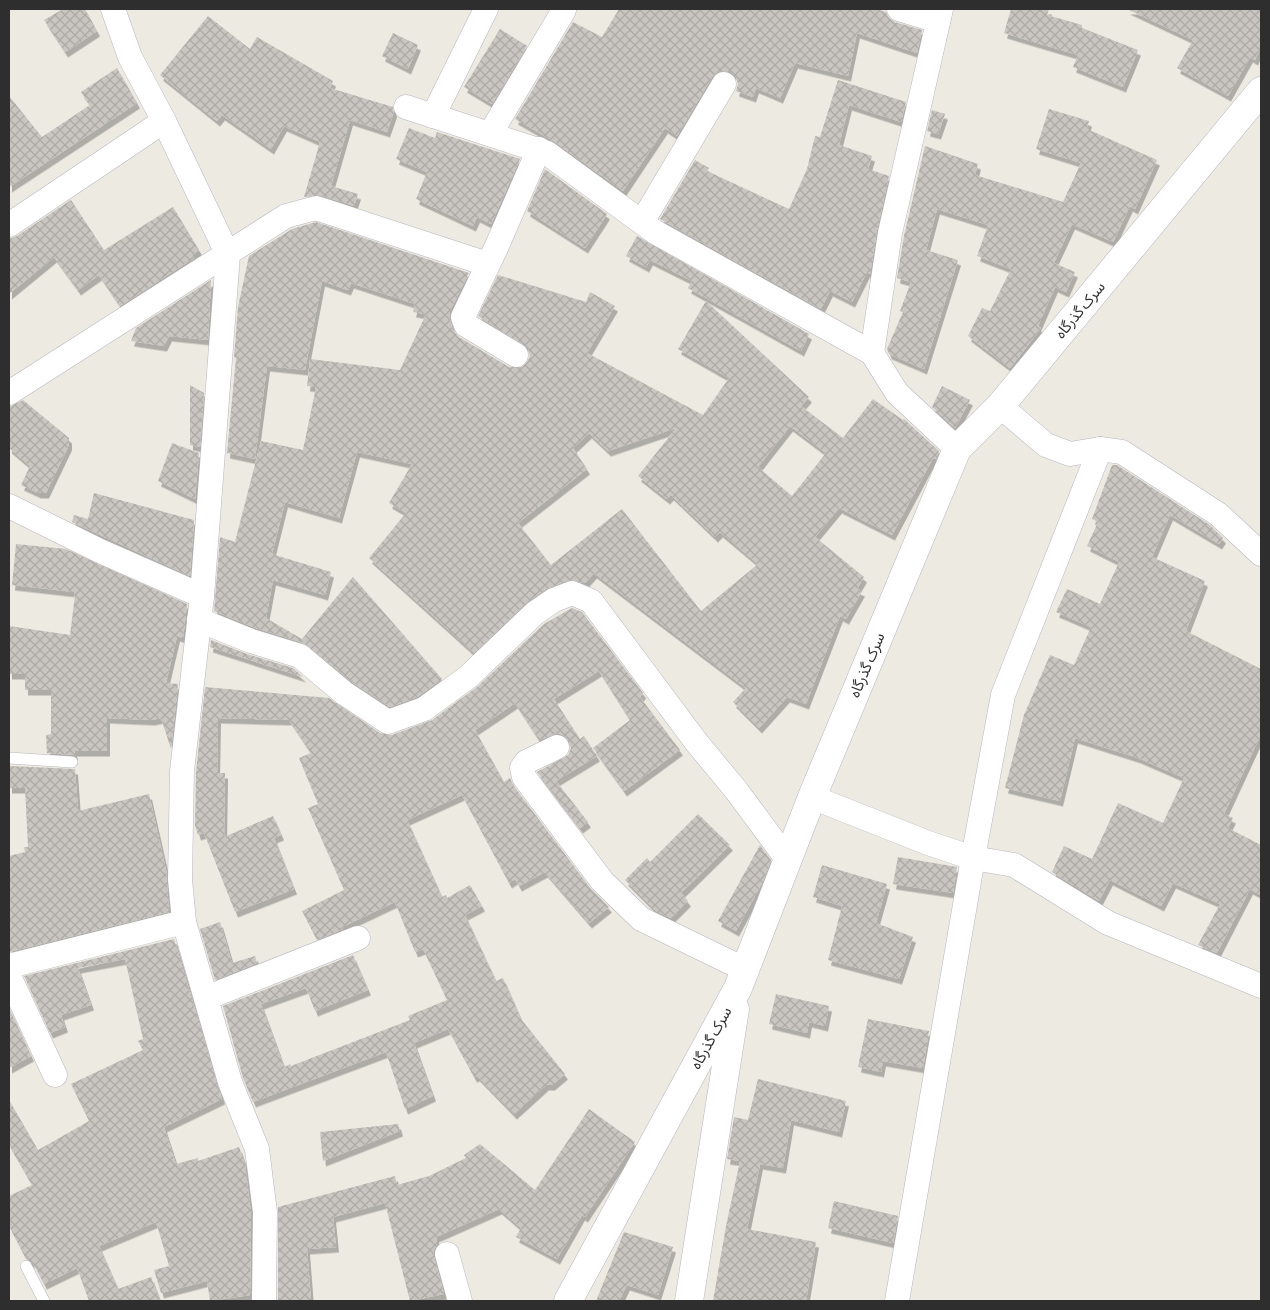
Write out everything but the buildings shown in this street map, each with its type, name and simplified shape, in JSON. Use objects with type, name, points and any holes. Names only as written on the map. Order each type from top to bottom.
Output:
[{"type":"street","points":[[113,9],[130,57],[164,121],[228,255],[202,596],[182,770],[180,879],[184,922],[230,1082],[257,1149],[265,1212],[264,1301]]},
{"type":"street","points":[[433,116],[486,9]]},
{"type":"street","points":[[872,353],[890,233],[940,15],[899,9]]},
{"type":"street","points":[[490,134],[564,10]]},
{"type":"street","points":[[642,222],[724,84]]},
{"type":"street","name":"سرک گذرگاه","points":[[568,1301],[741,978],[812,797],[957,449],[1000,406],[1261,91]]},
{"type":"street","points":[[406,107],[539,149],[562,162],[655,232],[872,353],[897,393],[957,449]]},
{"type":"street","points":[[9,225],[164,121]]},
{"type":"street","points":[[516,355],[466,325],[463,317],[539,149]]},
{"type":"street","points":[[9,393],[228,255],[286,216],[316,208],[488,264]]},
{"type":"street","points":[[1000,406],[1046,445],[1070,454],[1100,449],[1122,452],[1218,514],[1261,554]]},
{"type":"street","points":[[897,1301],[1003,695],[1100,449]]},
{"type":"street","points":[[9,506],[100,552],[202,596]]},
{"type":"street","points":[[199,620],[251,641],[300,656],[344,693],[388,722],[424,709],[468,677],[535,613],[554,600],[572,593],[591,601],[696,743],[736,790],[787,859]]},
{"type":"street","points":[[557,746],[526,762],[522,768],[524,777],[602,881],[641,919],[741,978],[689,1301]]},
{"type":"street","points":[[812,797],[928,843],[973,858],[1014,865],[1108,923],[1261,986]]},
{"type":"street","points":[[9,966],[184,922]]},
{"type":"street","points":[[206,998],[358,938]]},
{"type":"street","points":[[9,976],[55,1075]]},
{"type":"street","points":[[447,1254],[460,1301]]},
{"type":"lane","points":[[9,758],[72,762]]},
{"type":"lane","points":[[26,1266],[44,1301]]}]
